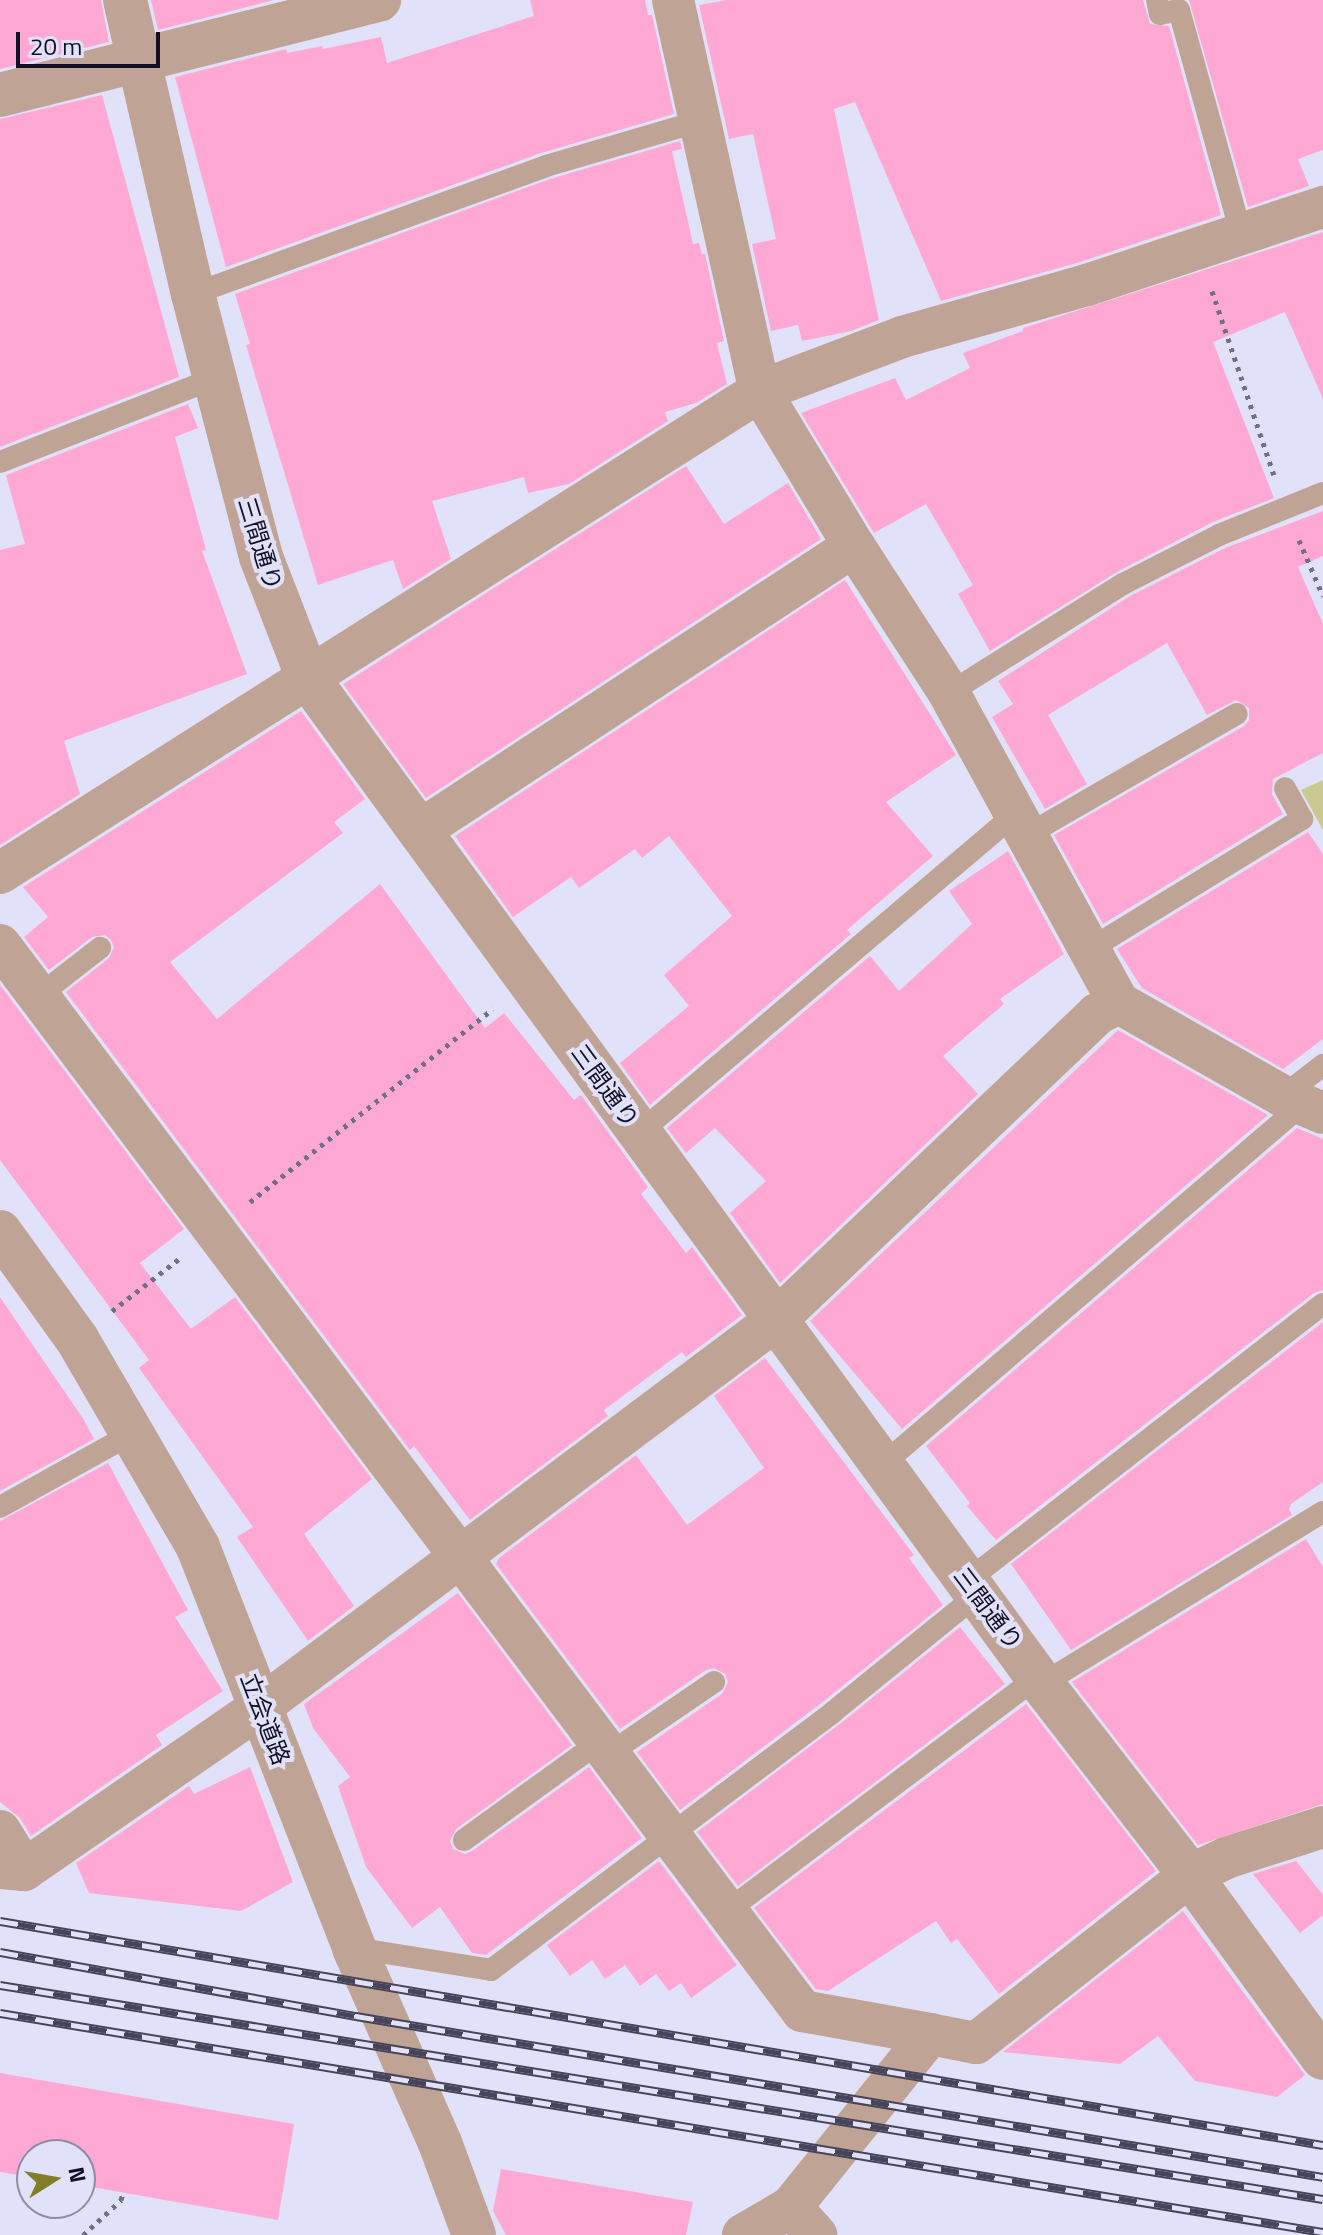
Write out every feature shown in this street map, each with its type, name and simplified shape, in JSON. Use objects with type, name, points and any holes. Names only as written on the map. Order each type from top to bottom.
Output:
[{"type":"street","name":"三間通り","points":[[125,0],[193,294],[261,557],[308,678],[972,1588],[1190,1875],[1323,2058]]},
{"type":"street","points":[[0,95],[379,0]]},
{"type":"street","points":[[673,0],[760,391],[854,546],[949,693],[1119,1003],[1303,1105]]},
{"type":"street","points":[[0,873],[760,391],[902,337],[1087,285],[1323,207]]},
{"type":"street","points":[[419,831],[854,546]]},
{"type":"street","points":[[0,945],[802,2011],[976,2043],[1190,1875],[1226,1858],[1323,1827]]},
{"type":"street","points":[[0,1831],[12,1869],[260,1707],[463,1557],[776,1320],[1097,1014],[1119,1003]]},
{"type":"street","name":"立会道路","points":[[6,1255],[77,1339],[198,1547],[354,1948],[440,2143],[433,2157],[452,2204],[471,2226]]},
{"type":"street","points":[[743,2235],[804,2221],[930,2034]]},
{"type":"lane","points":[[1157,0],[1160,14],[1179,10],[1241,234]]},
{"type":"lane","points":[[193,294],[546,166],[700,121]]},
{"type":"lane","points":[[0,462],[215,378]]},
{"type":"lane","points":[[949,693],[1123,584],[1219,535],[1323,493]]},
{"type":"lane","points":[[639,1133],[1021,825],[1237,714]]},
{"type":"lane","points":[[1090,949],[1302,819],[1285,788]]},
{"type":"lane","points":[[37,997],[100,948]]},
{"type":"lane","points":[[882,1465],[1303,1105],[1323,1065]]},
{"type":"lane","points":[[354,1948],[491,1970],[833,1712],[972,1588],[1323,1304]]},
{"type":"lane","points":[[0,1507],[131,1434]]},
{"type":"lane","points":[[727,1911],[1040,1680],[1323,1512]]},
{"type":"lane","points":[[464,1840],[606,1747],[714,1682]]},
{"type":"path","points":[[1197,249],[1285,508],[1323,596]]},
{"type":"path","points":[[108,1314],[528,981]]},
{"type":"path","points":[[83,2235],[121,2200],[123,2193]]},
{"type":"green space","points":[[1323,780],[1323,830],[1301,790]]},
{"type":"building","points":[[0,0],[101,0],[109,42],[0,69]]},
{"type":"building","points":[[151,0],[274,0],[158,30]]},
{"type":"building","points":[[530,0],[645,0],[648,15],[652,15],[674,114],[541,153],[226,267],[175,77],[286,49],[287,53],[322,46],[323,49],[381,37],[387,63],[534,16]]},
{"type":"building","points":[[727,0],[1143,0],[1150,24],[1169,26],[1221,215],[1080,262],[941,301],[855,102],[834,109],[879,320],[851,331],[802,341],[798,325],[771,331],[752,244],[776,239],[753,134],[729,139],[699,5]]},
{"type":"building","points":[[1189,0],[1323,0],[1323,150],[1298,159],[1309,186],[1248,207]]},
{"type":"building","points":[[102,95],[179,377],[0,447],[0,119]]},
{"type":"building","points":[[680,141],[682,149],[672,151],[693,244],[699,243],[702,254],[705,254],[724,341],[717,343],[727,384],[696,403],[665,412],[668,421],[569,484],[528,493],[524,477],[432,501],[451,559],[403,589],[393,560],[318,585],[246,345],[250,344],[235,294],[550,179]]},
{"type":"building","points":[[1323,232],[1323,399],[1285,312],[1213,342],[1274,498],[1213,522],[1117,572],[990,651],[958,594],[973,585],[926,504],[874,533],[801,413],[895,378],[906,400],[970,368],[963,353],[1023,331],[1023,328]]},
{"type":"building","points":[[188,404],[198,428],[175,437],[206,550],[202,551],[247,674],[64,741],[80,794],[0,845],[0,550],[25,544],[6,475]]},
{"type":"building","points":[[686,466],[724,524],[788,483],[821,539],[426,798],[343,684]]},
{"type":"building","points":[[1323,511],[1323,556],[1298,567],[1323,624],[1323,753],[1273,779],[1272,794],[1283,814],[1103,924],[1054,835],[1244,726],[1249,720],[1249,708],[1236,700],[1207,715],[1167,643],[1048,715],[1087,784],[1045,809],[992,717],[1013,704],[998,681],[1130,596],[1225,548]]},
{"type":"building","points":[[845,580],[956,755],[886,802],[933,856],[847,930],[851,934],[650,1105],[620,1063],[689,1006],[664,975],[732,916],[669,836],[642,858],[635,849],[579,888],[571,877],[513,917],[455,836]]},
{"type":"building","points":[[301,711],[365,799],[334,822],[343,833],[170,962],[217,1019],[380,884],[485,1028],[504,1013],[574,1100],[581,1095],[648,1187],[641,1194],[686,1253],[692,1247],[742,1315],[686,1357],[682,1352],[604,1410],[608,1416],[470,1520],[414,1446],[410,1450],[66,992],[109,958],[114,947],[111,940],[105,935],[92,937],[49,970],[24,937],[48,917],[23,887]]},
{"type":"building","points":[[1308,832],[1323,854],[1323,1039],[1283,1069],[1142,988],[1117,949]]},
{"type":"building","points":[[1008,851],[1064,954],[1000,999],[1004,1004],[943,1056],[978,1094],[780,1283],[730,1213],[766,1181],[715,1128],[686,1153],[667,1128],[870,956],[899,991],[972,924],[949,891]]},
{"type":"building","points":[[0,985],[184,1229],[140,1263],[191,1329],[235,1297],[372,1479],[304,1534],[354,1606],[308,1641],[237,1537],[253,1527],[139,1368],[149,1360],[0,1160]]},
{"type":"building","points":[[1118,1030],[1268,1115],[902,1429],[810,1321]]},
{"type":"building","points":[[1297,1128],[1323,1139],[1323,1290],[1314,1293],[996,1540],[967,1506],[970,1503],[926,1446]]},
{"type":"building","points":[[0,1297],[94,1439],[0,1491]]},
{"type":"building","points":[[1323,1322],[1323,1482],[1291,1504],[1289,1509],[1292,1515],[1071,1650],[1011,1564]]},
{"type":"building","points":[[765,1358],[914,1555],[909,1558],[943,1605],[824,1701],[680,1810],[637,1752],[722,1694],[728,1682],[725,1674],[714,1668],[706,1670],[620,1729],[496,1564],[499,1558],[636,1455],[687,1525],[764,1468],[714,1396]]},
{"type":"building","points":[[108,1463],[188,1610],[175,1617],[223,1691],[156,1735],[162,1745],[31,1836],[20,1818],[0,1802],[0,1521]]},
{"type":"building","points":[[1306,1539],[1323,1567],[1323,1804],[1198,1845],[1072,1682]]},
{"type":"building","points":[[458,1593],[572,1745],[456,1829],[450,1841],[453,1849],[465,1854],[472,1851],[589,1767],[642,1838],[486,1955],[472,1953],[440,1907],[412,1928],[366,1867],[338,1786],[350,1777],[313,1728],[304,1704]]},
{"type":"building","points":[[960,1627],[1005,1684],[738,1886],[697,1832],[841,1723]]},
{"type":"building","points":[[1026,1704],[1156,1871],[999,1994],[957,1939],[951,1943],[936,1921],[828,1991],[816,1989],[754,1908]]},
{"type":"building","points":[[250,1767],[293,1882],[241,1911],[89,1893],[76,1863],[189,1786],[194,1794]]},
{"type":"building","points":[[659,1861],[737,1965],[691,1998],[681,1983],[669,1991],[656,1974],[640,1986],[625,1965],[605,1979],[592,1960],[570,1976],[547,1945]]},
{"type":"building","points":[[1296,1861],[1323,1895],[1323,1915],[1300,1933],[1253,1874]]},
{"type":"building","points":[[1183,1911],[1305,2075],[1277,2097],[1195,2081],[1158,2036],[1120,2064],[1003,2052]]},
{"type":"building","points":[[0,2073],[294,2124],[278,2220],[96,2188],[96,2139],[16,2139],[16,2174],[0,2172]]},
{"type":"building","points":[[501,2169],[693,2202],[686,2235],[506,2235],[493,2211]]},
{"type":"railway","points":[[0,1921],[1323,2145]]},
{"type":"railway","points":[[0,1952],[356,2016],[1323,2177]]},
{"type":"railway","points":[[0,1985],[1323,2199]]},
{"type":"railway","points":[[0,2013],[1323,2232]]}]
